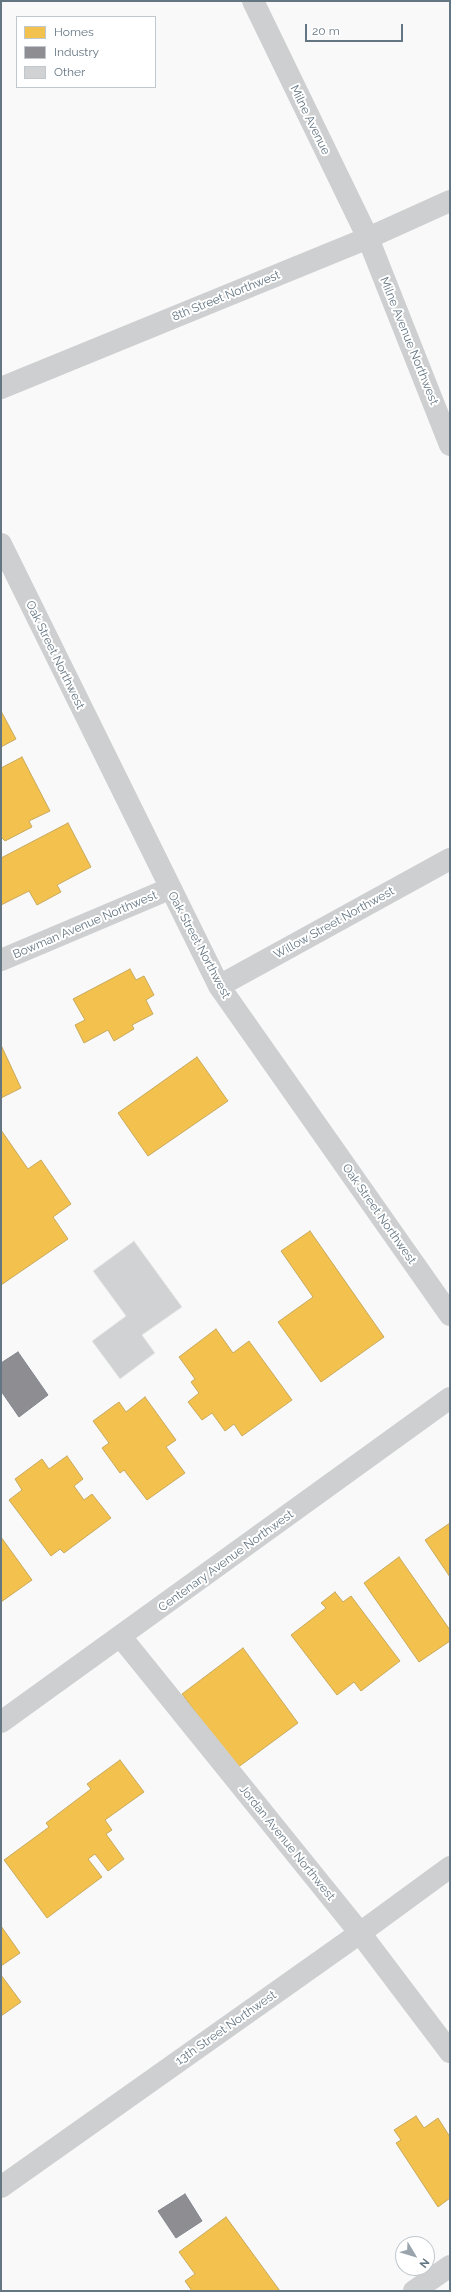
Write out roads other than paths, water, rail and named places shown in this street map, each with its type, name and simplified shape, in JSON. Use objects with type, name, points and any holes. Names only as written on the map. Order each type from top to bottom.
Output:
[{"type":"street","name":"Milne Avenue","points":[[253,1],[368,238]]},
{"type":"street","name":"8th Street Northwest","points":[[1,388],[368,238],[450,201]]},
{"type":"street","name":"Milne Avenue Northwest","points":[[368,238],[450,444]]},
{"type":"street","name":"Oak Street Northwest","points":[[1,544],[169,889],[218,986],[450,1315]]},
{"type":"street","name":"Willow Street Northwest","points":[[218,986],[450,859]]},
{"type":"street","name":"Bowman Avenue Northwest","points":[[1,960],[169,889]]},
{"type":"street","name":"Centenary Avenue Northwest","points":[[1,1722],[122,1637],[450,1398]]},
{"type":"street","name":"Jordan Avenue Northwest","points":[[122,1637],[360,1933],[450,2052]]},
{"type":"street","name":"13th Street Northwest","points":[[1,2187],[360,1933],[450,1867]]},
{"type":"street","points":[[414,2291],[450,2266]]}]
